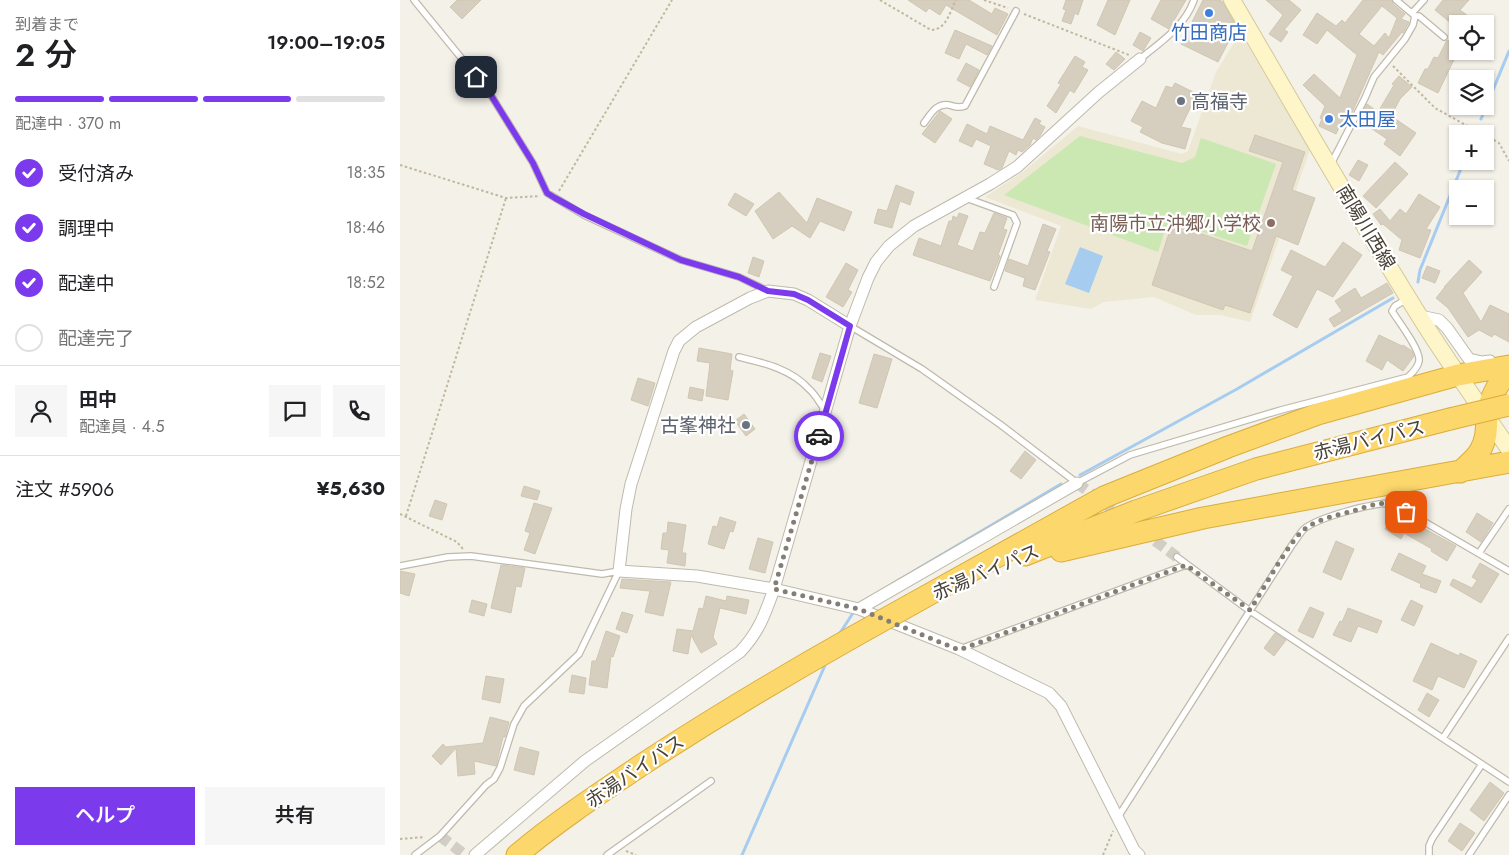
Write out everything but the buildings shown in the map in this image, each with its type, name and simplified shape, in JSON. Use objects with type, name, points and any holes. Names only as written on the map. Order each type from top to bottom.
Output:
[{"type":"highway","points":[[912,604],[1104,497],[1228,447],[1318,414],[1458,375],[1509,366]]},
{"type":"highway","points":[[1460,472],[1481,451],[1488,431],[1487,416],[1497,385],[1509,372]]},
{"type":"highway","name":"赤湯バイパス","points":[[517,855],[600,792],[688,735],[768,685],[912,604],[1078,532],[1191,490],[1238,475],[1388,434],[1509,405]]},
{"type":"highway","points":[[1002,564],[1203,518],[1509,462]]},
{"type":"main road","name":"南陽川西線","points":[[1232,0],[1420,316],[1509,449]]},
{"type":"street","points":[[475,855],[585,761],[740,652],[751,640],[760,626],[774,589],[850,326],[876,262],[889,246],[914,226],[966,198],[1017,167],[1099,92],[1140,59]]},
{"type":"street","points":[[850,326],[808,300],[788,293],[768,291],[696,327],[679,341],[674,351],[631,484],[626,509],[619,571],[697,576],[774,589],[859,609],[959,650],[1049,693],[1061,706],[1134,850],[1139,855]]},
{"type":"street","points":[[1420,316],[1439,320],[1469,359],[1482,362],[1509,357]]},
{"type":"street","points":[[859,609],[1076,483]]},
{"type":"lane","points":[[414,0],[489,92],[533,163],[547,193],[584,214],[681,260],[739,277],[768,291]]},
{"type":"lane","points":[[1140,59],[1168,37],[1185,19],[1194,0]]},
{"type":"lane","points":[[1396,0],[1413,15],[1419,16],[1444,37]]},
{"type":"lane","points":[[1330,167],[1366,98],[1374,77],[1405,39],[1413,25],[1413,15],[1424,0]]},
{"type":"lane","points":[[924,123],[936,107],[944,105],[959,108],[965,106],[1016,11]]},
{"type":"lane","points":[[966,198],[1013,215],[1017,223],[994,288]]},
{"type":"lane","points":[[850,326],[922,369],[1001,425],[1076,483],[1130,456],[1281,410],[1408,377],[1416,369],[1420,360],[1418,351],[1392,311],[1395,306],[1409,298]]},
{"type":"lane","points":[[738,357],[763,363],[794,376],[810,389],[826,411]]},
{"type":"lane","points":[[1118,817],[1292,545],[1305,529],[1322,520],[1378,503],[1392,503],[1509,571]]},
{"type":"lane","points":[[1479,553],[1509,510]]},
{"type":"lane","points":[[400,566],[448,557],[471,556],[602,574],[619,571]]},
{"type":"lane","points":[[1177,557],[1250,610],[1509,782]]},
{"type":"lane","points":[[959,650],[1186,565]]},
{"type":"lane","points":[[415,855],[440,836],[486,785],[494,779],[500,768],[514,724],[524,706],[579,654],[619,571]]},
{"type":"lane","points":[[1443,738],[1509,638]]},
{"type":"lane","points":[[1429,855],[1429,846],[1432,839],[1482,764]]},
{"type":"lane","points":[[607,855],[711,781]]},
{"type":"lane","points":[[1469,855],[1509,795]]},
{"type":"path","points":[[555,198],[672,0]]},
{"type":"path","points":[[880,0],[931,30],[938,30],[943,26],[956,0]]},
{"type":"path","points":[[984,0],[1140,59]]},
{"type":"path","points":[[1388,61],[1436,108],[1466,125]]},
{"type":"path","points":[[1494,140],[1499,143],[1509,161]]},
{"type":"path","points":[[400,165],[506,198],[542,196],[547,193]]},
{"type":"path","points":[[406,516],[506,198]]},
{"type":"path","points":[[400,514],[457,542],[471,556]]},
{"type":"path","points":[[1103,855],[1118,817]]},
{"type":"path","points":[[400,839],[440,836]]},
{"type":"shaded area","points":[[1240,33],[1310,150],[1250,322],[1221,315],[1196,315],[1154,297],[1104,302],[1091,309],[1035,300],[1061,226],[985,197],[1024,171],[1078,126],[1182,154],[1188,151],[1216,72]]},
{"type":"green space","points":[[1080,136],[1182,163],[1195,157],[1201,138],[1276,164],[1247,246],[1168,221],[1158,252],[1004,195]]},
{"type":"water","points":[[1080,247],[1103,256],[1089,293],[1065,284]]},
{"type":"waterway","points":[[1481,119],[1509,51]]},
{"type":"waterway","points":[[1418,282],[1420,270],[1460,170]]},
{"type":"waterway","points":[[1080,475],[1237,389],[1393,298]]},
{"type":"waterway","points":[[892,584],[1061,484]]},
{"type":"waterway","points":[[840,633],[853,613]]},
{"type":"waterway","points":[[742,855],[826,663]]},
{"type":"tunnel","points":[[1077,483],[1123,517]]},
{"type":"tunnel","points":[[1142,531],[1177,557]]},
{"type":"tunnel","points":[[440,836],[465,855]]},
{"type":"way so far","points":[[819,436],[774,589],[859,609],[959,650],[1186,565],[1250,610],[1292,545],[1305,529],[1322,520],[1378,503],[1392,503],[1406,512]]},
{"type":"place","name":"竹田商店","points":[[1209,13]]},
{"type":"place","name":"高福寺","points":[[1181,101]]},
{"type":"place","name":"太田屋","points":[[1329,119]]},
{"type":"place","name":"南陽市立沖郷小学校","points":[[1271,223]]},
{"type":"place","name":"古峯神社","points":[[746,425]]},
{"type":"route","points":[[476,77],[489,92],[533,163],[547,193],[584,214],[681,260],[739,277],[768,291],[794,294],[808,300],[850,326],[819,436]]}]
